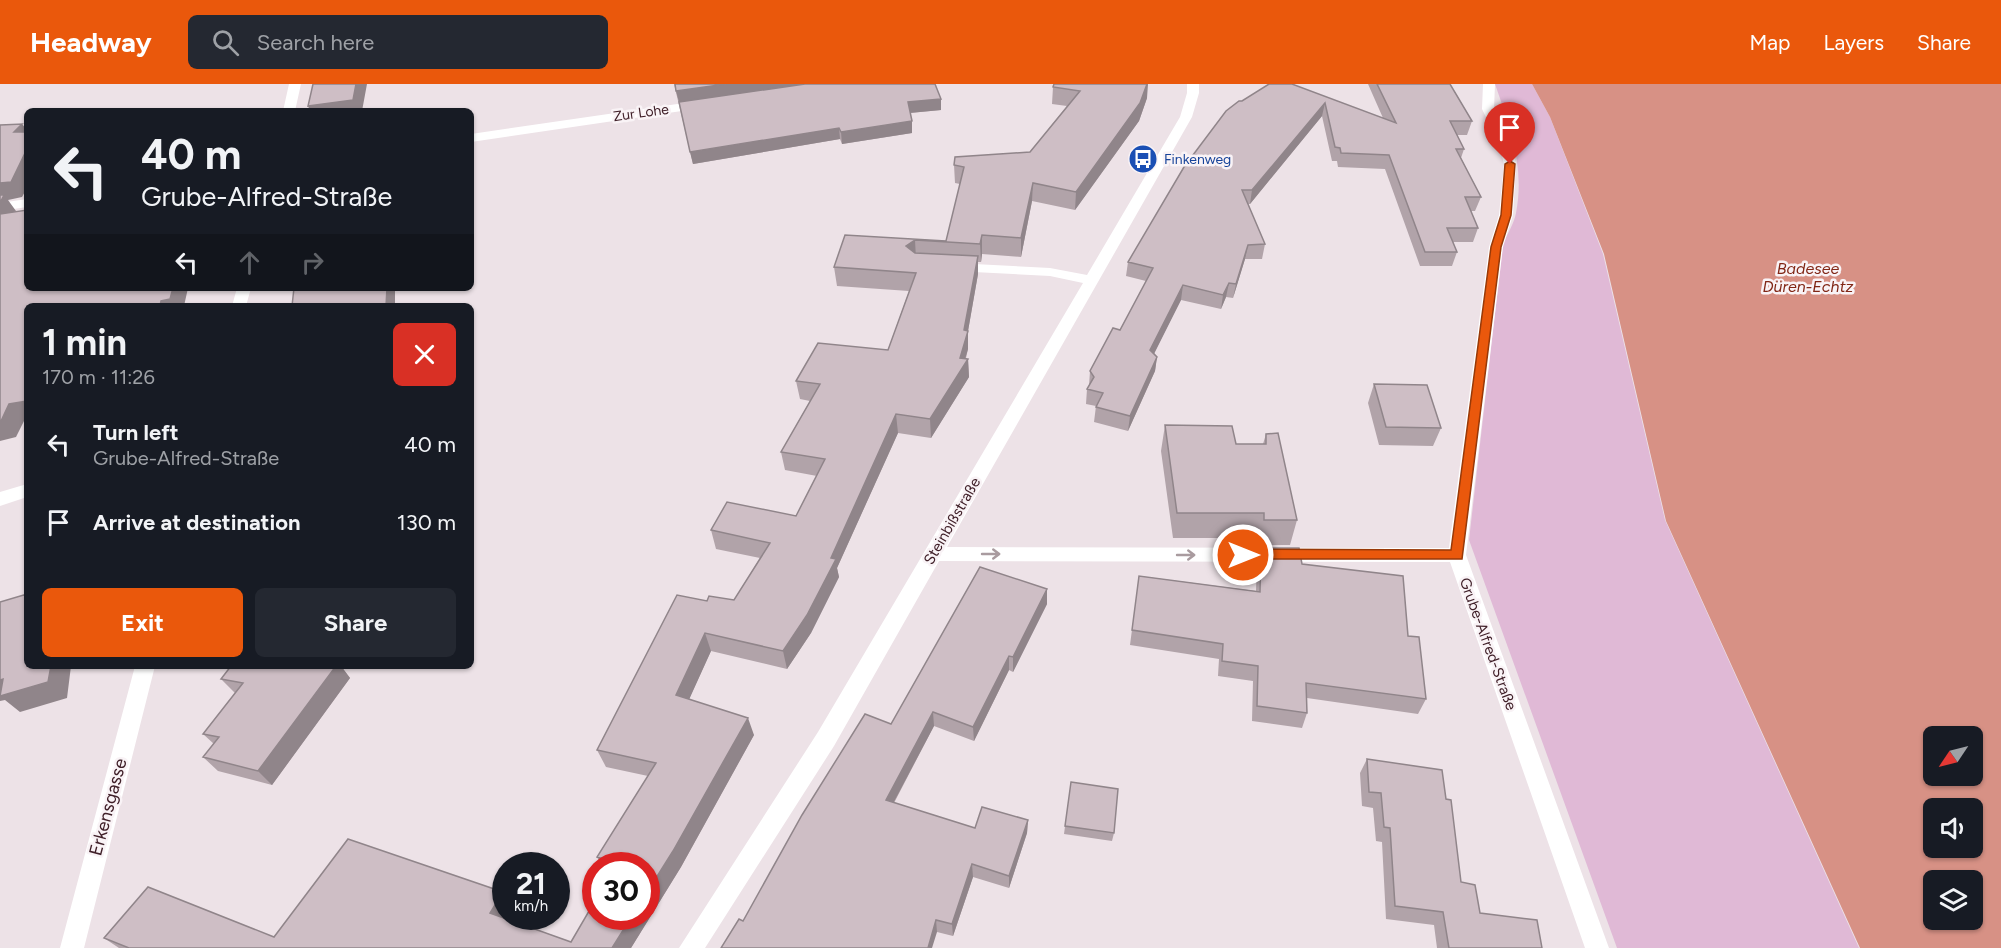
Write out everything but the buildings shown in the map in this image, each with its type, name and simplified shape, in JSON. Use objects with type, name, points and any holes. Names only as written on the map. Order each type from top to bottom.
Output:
[{"type":"street","points":[[290,108],[295,84]]},
{"type":"street","name":"Steinbißstraße","points":[[691,948],[826,739],[1186,117],[1193,93],[1193,84]]},
{"type":"street","name":"Grube-Alfred-Straße","points":[[1489,84],[1488,109],[1505,144],[1510,164],[1506,215],[1496,247],[1457,555],[1597,948]]},
{"type":"street","name":"Zur Lohe","points":[[474,138],[717,102]]},
{"type":"street","points":[[0,207],[24,203]]},
{"type":"street","points":[[939,266],[1050,272],[1092,280]]},
{"type":"street","points":[[0,498],[24,491]]},
{"type":"street","points":[[933,554],[1457,555]]},
{"type":"street","name":"Erkensgasse","points":[[72,948],[144,669]]},
{"type":"shaded area","points":[[1495,84],[1532,84],[1550,117],[1603,254],[1665,520],[1859,948],[1617,948],[1469,540],[1503,244],[1515,217],[1519,179],[1514,147]]},
{"type":"water","name":"Badesee Düren-Echtz","points":[[1532,84],[2001,84],[2001,948],[1860,948],[1666,521],[1604,254],[1550,117]]},
{"type":"place","name":"Finkenweg","points":[[1143,159]]},
{"type":"route","points":[[1243,555],[1457,555],[1496,247],[1506,215],[1510,164]]}]
